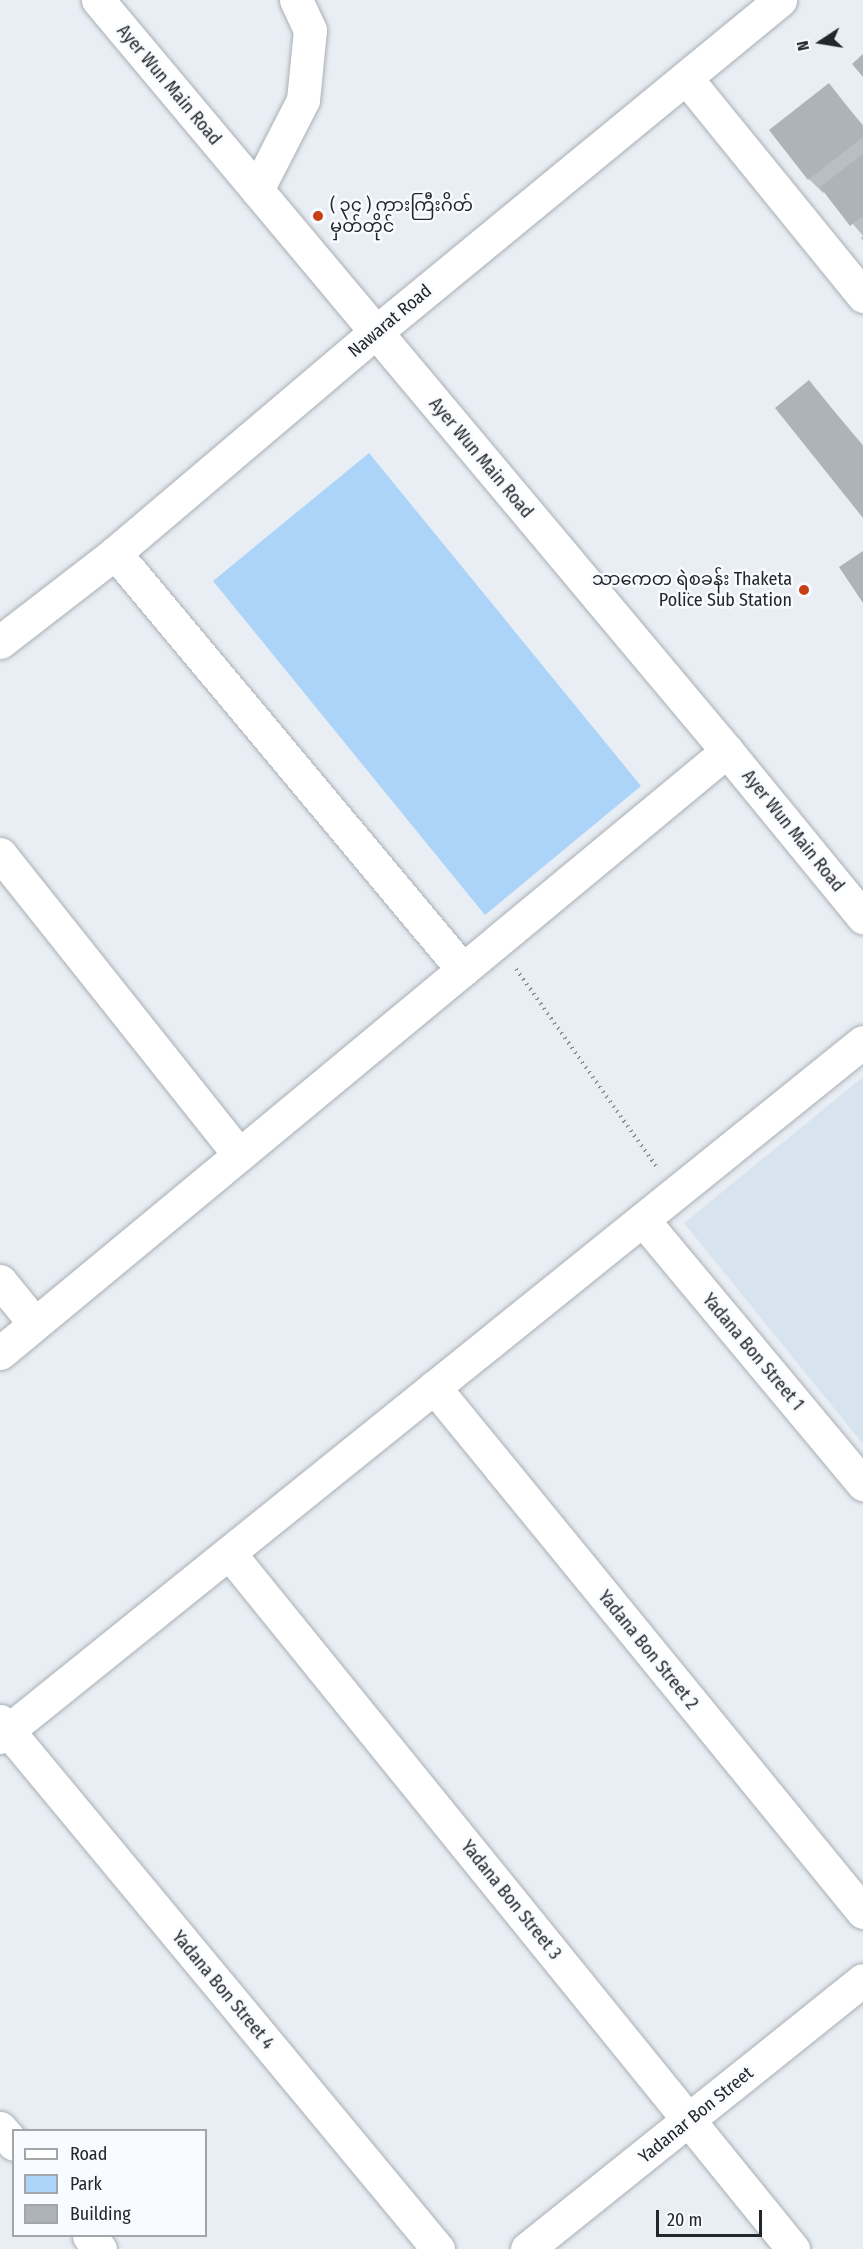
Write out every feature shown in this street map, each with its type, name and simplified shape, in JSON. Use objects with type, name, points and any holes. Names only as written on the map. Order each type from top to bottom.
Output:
[{"type":"street","name":"Ayer Wun Main Road","points":[[98,0],[727,751],[863,917]]},
{"type":"street","points":[[256,190],[303,100],[310,30],[296,0]]},
{"type":"street","name":"Nawarat Road","points":[[0,642],[115,553],[375,332],[780,0]]},
{"type":"street","points":[[686,78],[863,296]]},
{"type":"street","points":[[115,553],[463,970]]},
{"type":"street","points":[[0,1353],[727,751]]},
{"type":"street","points":[[0,854],[239,1155]]},
{"type":"street","points":[[3,1729],[229,1552],[863,1042]]},
{"type":"street","name":"Yadana Bon Street 1","points":[[643,1220],[863,1484]]},
{"type":"street","points":[[0,1281],[35,1324]]},
{"type":"street","name":"Yadana Bon Street 2","points":[[434,1387],[863,1912]]},
{"type":"street","name":"Yadana Bon Street 3","points":[[229,1552],[793,2249]]},
{"type":"street","name":"Yadana Bon Street 4","points":[[3,1729],[438,2249]]},
{"type":"street","name":"Yadanar Bon Street","points":[[526,2249],[863,1980]]},
{"type":"street","points":[[0,2128],[12,2142]]},
{"type":"street","points":[[91,2237],[100,2249]]},
{"type":"path","points":[[497,942],[675,1194]]},
{"type":"shaded area","points":[[863,1077],[863,1444],[684,1223]]},
{"type":"green space","points":[[369,453],[641,786],[485,915],[213,581]]},
{"type":"building","points":[[863,54],[863,77],[852,64]]},
{"type":"building","points":[[829,83],[863,127],[863,137],[808,180],[769,130]]},
{"type":"building","points":[[863,154],[863,216],[850,226],[820,187]]},
{"type":"building","points":[[809,380],[863,447],[863,518],[775,408]]},
{"type":"building","points":[[863,551],[863,603],[839,567]]},
{"type":"place","name":"( ၃၄ ) ကားကြီးဂိတ် မှတ်တိုင်","points":[[318,216]]},
{"type":"place","name":"သာကေတ ရဲစခန်း Thaketa Police Sub Station","points":[[804,590]]}]
